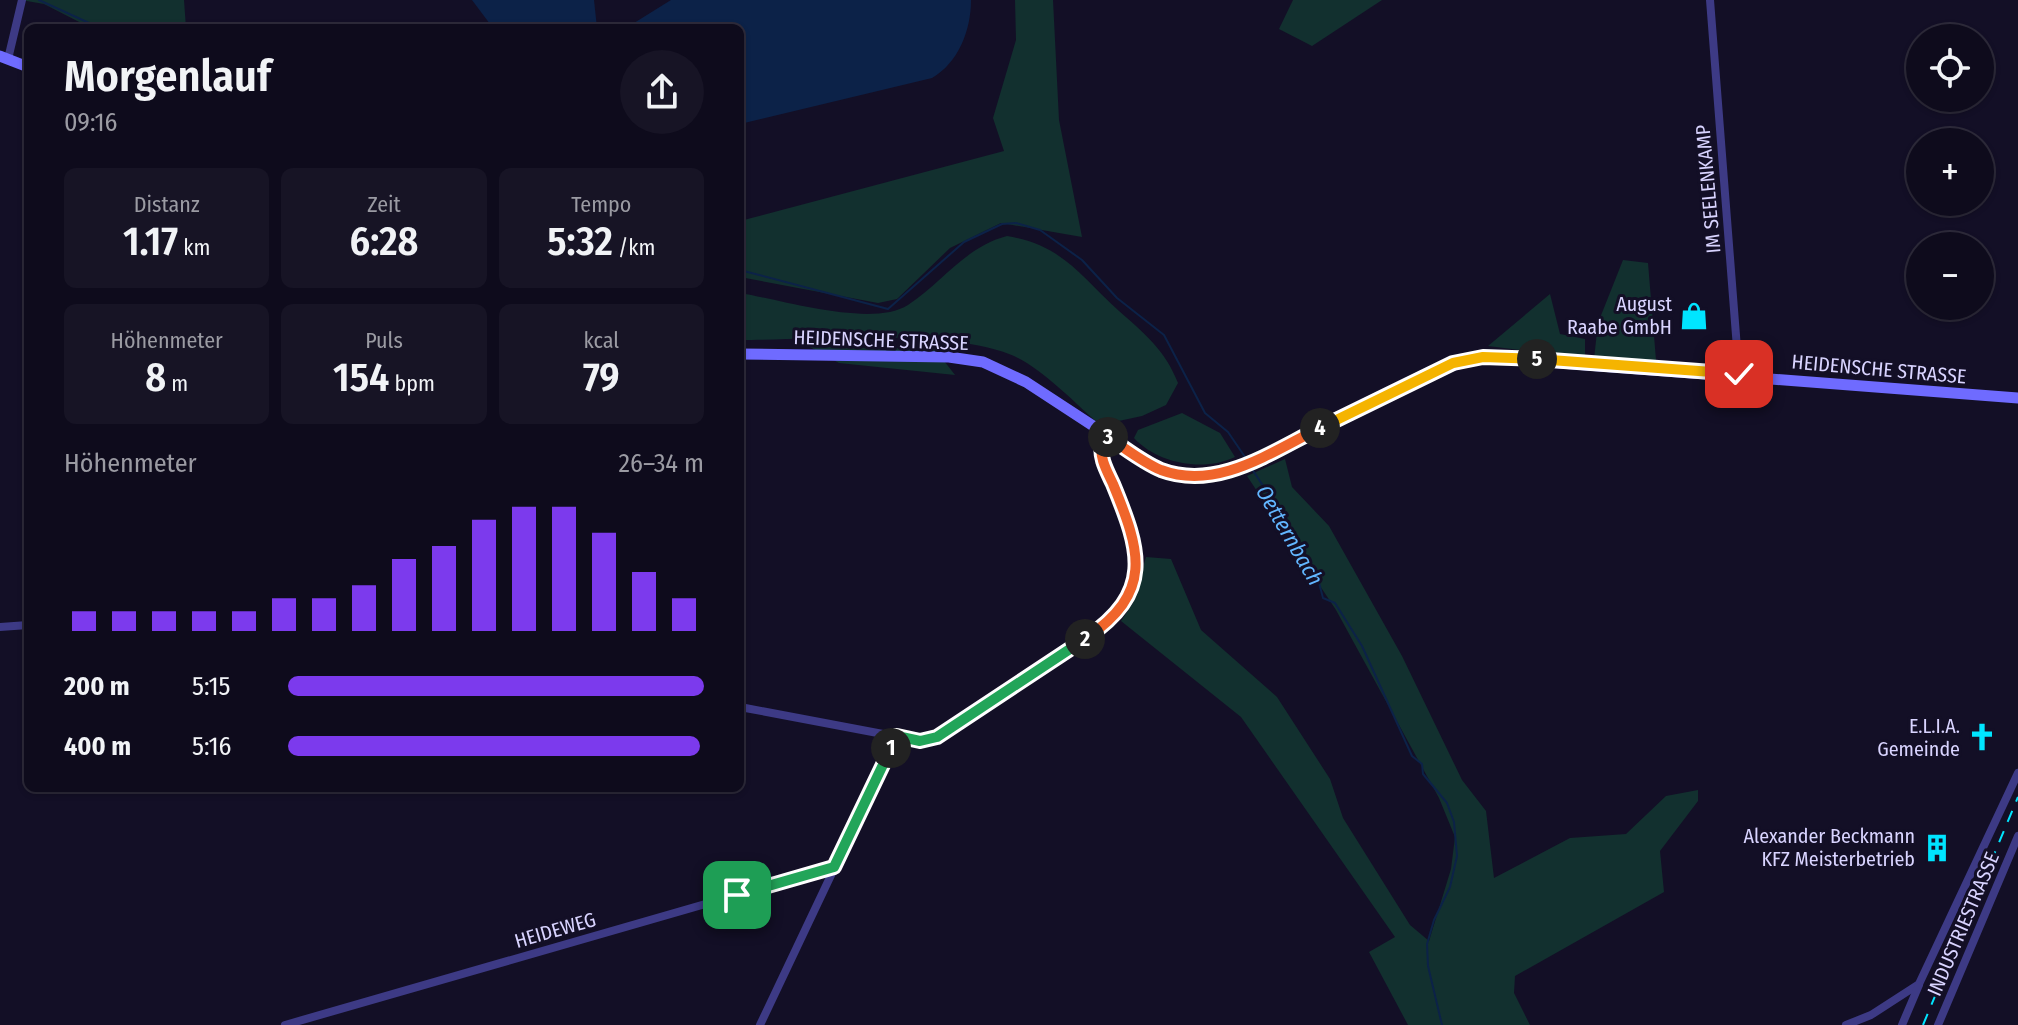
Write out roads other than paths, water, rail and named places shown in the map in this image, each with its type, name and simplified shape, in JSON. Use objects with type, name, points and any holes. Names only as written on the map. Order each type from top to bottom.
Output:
[{"type":"main road","points":[[4,57],[24,65]]},
{"type":"main road","name":"HEIDENSCHE STRASSE","points":[[744,354],[949,357],[983,362],[1026,382],[1159,469],[1178,475],[1216,475],[1238,468],[1437,370],[1467,360],[1503,356],[2018,398]]},
{"type":"street","name":"IM SEELENKAMP","points":[[1710,0],[1739,374]]},
{"type":"street","points":[[4,57],[22,1]]},
{"type":"street","points":[[744,708],[920,741],[937,737],[1104,626],[1122,607],[1134,586],[1137,566],[1133,533],[1103,461],[1101,450],[1107,436]]},
{"type":"street","points":[[0,627],[24,625]]},
{"type":"street","points":[[760,1025],[897,736]]},
{"type":"street","points":[[1902,1025],[2018,773]]},
{"type":"street","name":"INDUSTRIESTRASSE","points":[[1938,1025],[2018,836]]},
{"type":"street","name":"HEIDEWEG","points":[[285,1025],[834,867]]},
{"type":"street","points":[[1846,1025],[1871,1015],[1919,984]]},
{"type":"water","points":[[472,0],[594,0],[597,24],[490,24]]},
{"type":"water","points":[[671,0],[971,0],[966,34],[956,55],[932,78],[744,123],[744,24],[632,24]]},
{"type":"waterway","name":"Oetternbach","points":[[39,0],[91,24]]},
{"type":"waterway","name":"Oetternbach","points":[[744,271],[888,309],[964,242],[1002,224],[1016,223],[1040,230],[1082,260],[1117,298],[1164,335],[1205,413],[1228,432],[1245,457]]},
{"type":"waterway","name":"Oetternbach","points":[[1250,466],[1277,507],[1280,521],[1292,534],[1318,579],[1323,598],[1335,603],[1362,646],[1412,756],[1422,764],[1423,774],[1447,803],[1454,822],[1457,856],[1450,887],[1434,920],[1427,944],[1428,966],[1442,1025]]},
{"type":"railway","points":[[1923,1025],[2018,797]]},
{"type":"place","name":"August Raabe GmbH","points":[[1694,316]]},
{"type":"place","name":"E.L.I.A. Gemeinde","points":[[1982,737]]},
{"type":"place","name":"Alexander Beckmann KFZ Meisterbetrieb","points":[[1937,848]]}]
